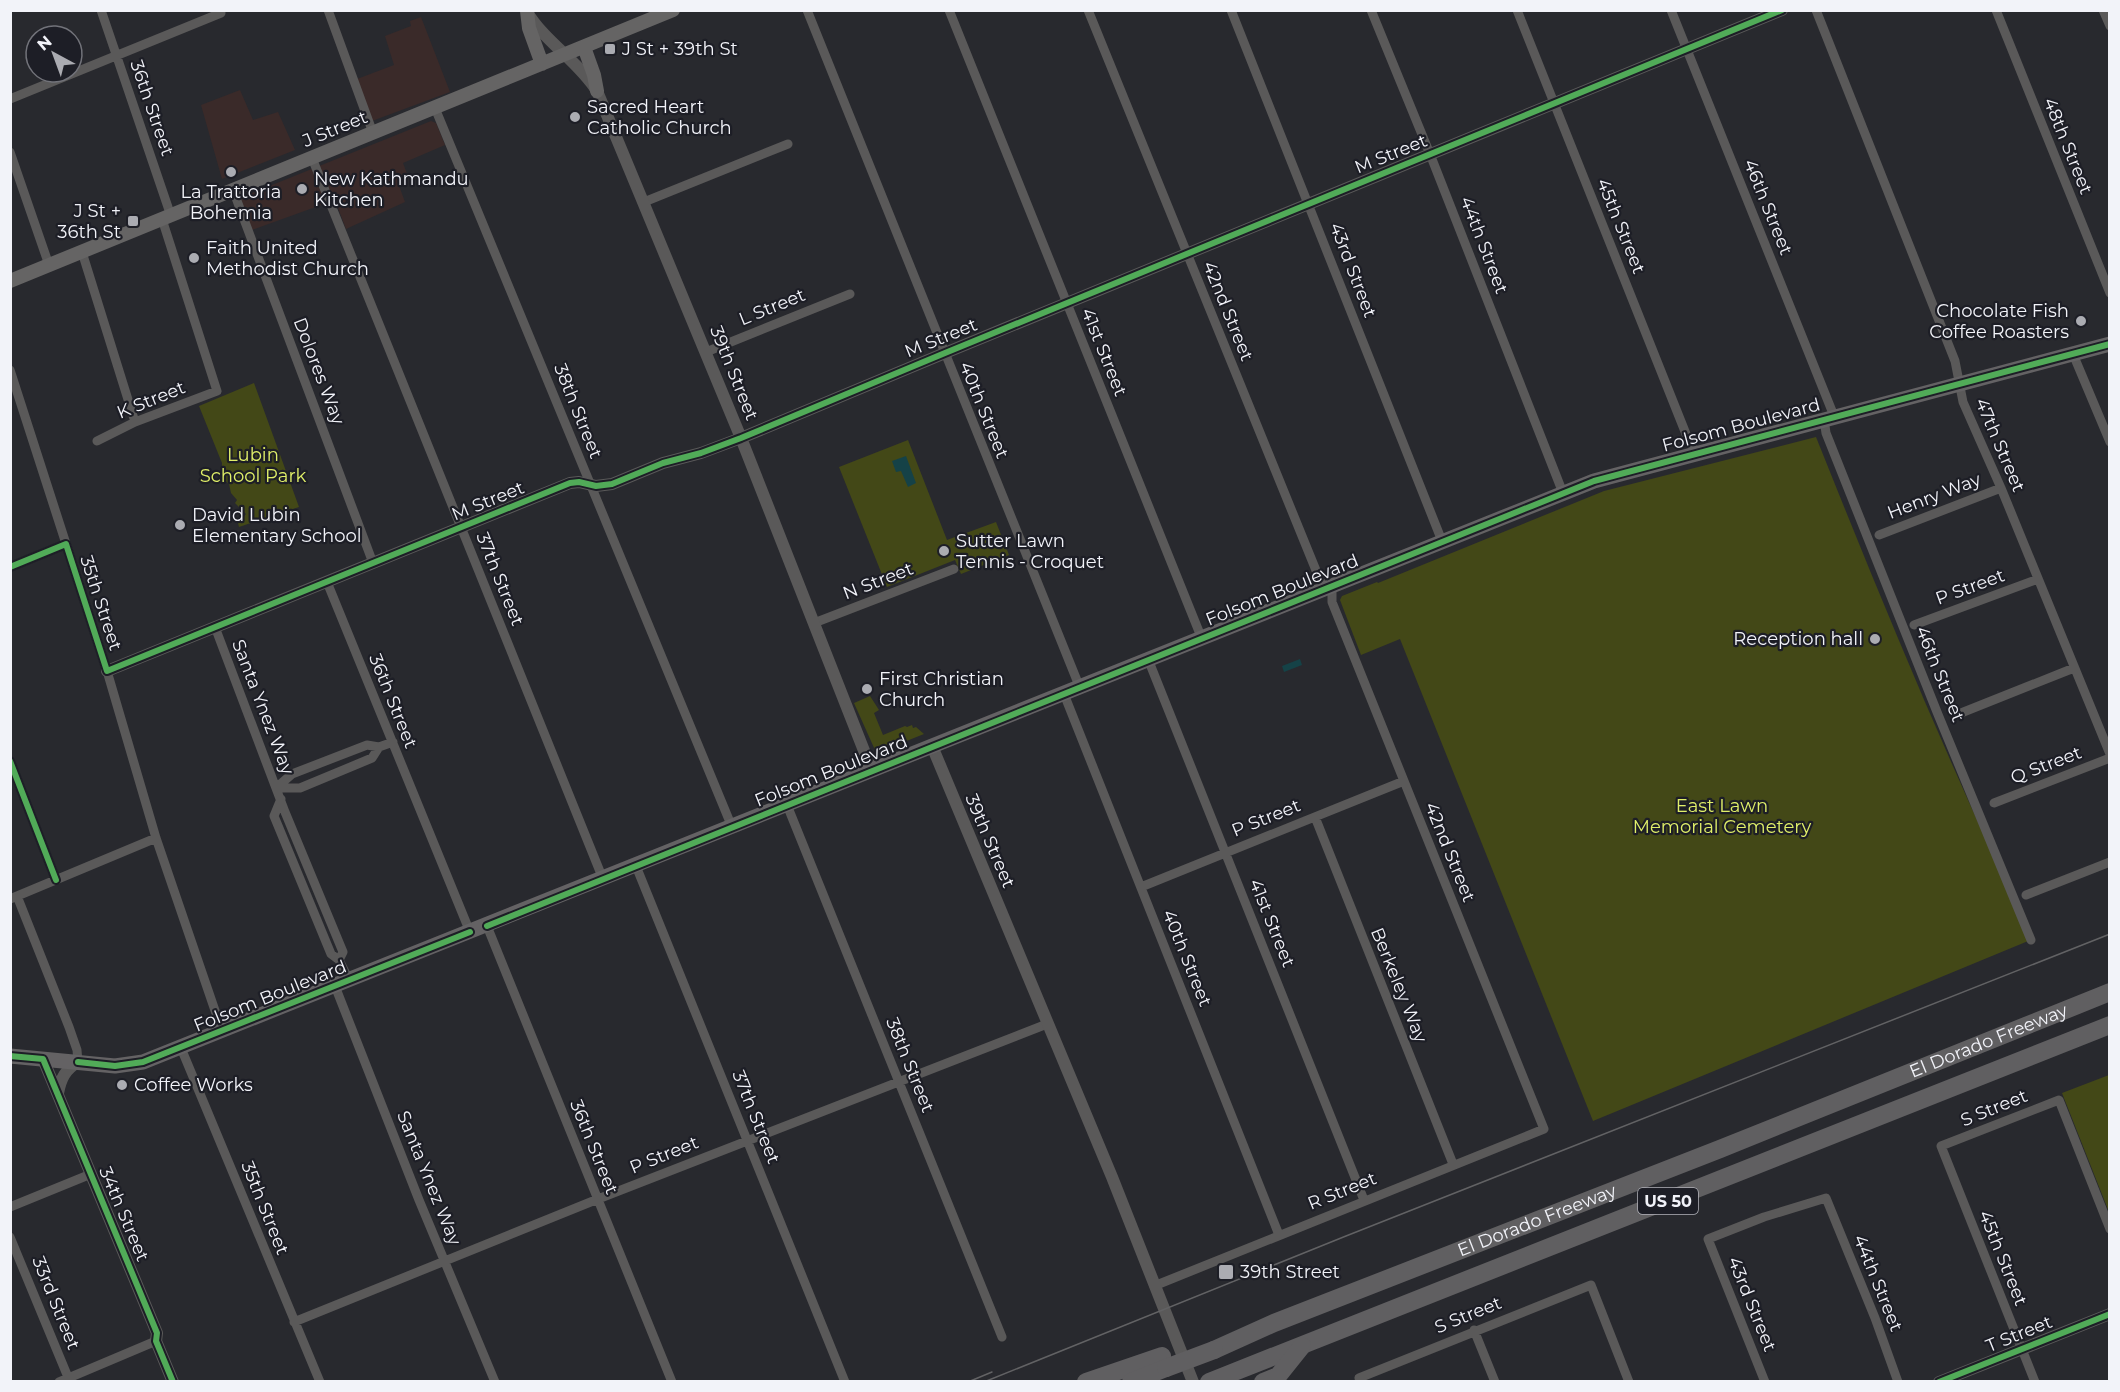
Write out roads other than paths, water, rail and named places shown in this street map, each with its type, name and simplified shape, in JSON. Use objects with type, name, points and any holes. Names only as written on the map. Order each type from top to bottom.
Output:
[{"type":"highway","name":"El Dorado Freeway","points":[[1164,1362],[1274,1323],[1682,1164],[2109,992]]},
{"type":"highway","name":"El Dorado Freeway","points":[[1217,1378],[2109,1025]]},
{"type":"highway","points":[[1263,1382],[1278,1376],[1304,1343]]},
{"type":"highway","points":[[1086,1382],[1164,1362]]},
{"type":"highway","points":[[1131,1382],[1164,1362]]},
{"type":"main road","name":"J Street","points":[[10,281],[673,10]]},
{"type":"main road","points":[[527,11],[529,28],[542,64]]},
{"type":"main road","points":[[584,47],[597,91]]},
{"type":"main road","name":"Folsom Boulevard","points":[[10,1056],[115,1066],[134,1065],[487,926],[1442,541],[1615,474],[2109,344]]},
{"type":"street","name":"36th Street","points":[[101,10],[117,56],[217,391]]},
{"type":"street","points":[[328,10],[373,133]]},
{"type":"street","name":"40th Street","points":[[807,10],[1080,688]]},
{"type":"street","name":"41st Street","points":[[948,10],[1202,639]]},
{"type":"street","name":"42nd Street","points":[[1088,10],[1187,254],[1328,588],[1544,1129]]},
{"type":"street","name":"43rd Street","points":[[1231,10],[1442,541]]},
{"type":"street","name":"44th Street","points":[[1371,10],[1563,493]]},
{"type":"street","name":"45th Street","points":[[1517,10],[1688,439],[1696,452]]},
{"type":"street","name":"46th Street","points":[[1671,10],[1829,418],[1826,433],[1936,712],[2031,940]]},
{"type":"street","name":"M Street","points":[[107,671],[570,483],[612,484],[663,463],[701,453],[741,438],[1782,10]]},
{"type":"street","name":"47th Street","points":[[1816,10],[1955,361],[1963,402],[2001,488],[2109,756]]},
{"type":"street","name":"48th Street","points":[[1996,10],[2109,294]]},
{"type":"street","points":[[2103,10],[2109,26]]},
{"type":"street","name":"39th Street","points":[[527,11],[537,26],[588,78],[597,91],[741,438],[872,771]]},
{"type":"street","points":[[10,99],[221,14]]},
{"type":"street","name":"38th Street","points":[[435,108],[732,827]]},
{"type":"street","points":[[644,202],[788,144]]},
{"type":"street","points":[[10,152],[49,266]]},
{"type":"street","name":"37th Street","points":[[312,158],[603,879]]},
{"type":"street","name":"Dolores Way","points":[[233,190],[373,563]]},
{"type":"street","points":[[82,252],[135,422]]},
{"type":"street","name":"L Street","points":[[706,352],[850,294]]},
{"type":"street","points":[[2073,354],[2109,442]]},
{"type":"street","name":"35th Street","points":[[10,370],[107,671],[156,838],[222,1031]]},
{"type":"street","name":"K Street","points":[[97,441],[135,422],[217,391]]},
{"type":"street","name":"Henry Way","points":[[1879,535],[2001,488]]},
{"type":"street","points":[[10,567],[66,544]]},
{"type":"street","name":"N Street","points":[[814,622],[954,569]]},
{"type":"street","name":"P Street","points":[[1914,625],[2038,579]]},
{"type":"street","name":"36th Street","points":[[327,582],[470,932]]},
{"type":"street","name":"Santa Ynez Way","points":[[215,627],[321,904],[343,952],[339,960],[342,983],[444,1262],[495,1382]]},
{"type":"street","name":"41st Street","points":[[1148,659],[1364,1200]]},
{"type":"street","points":[[1956,715],[2074,668]]},
{"type":"street","name":"40th Street","points":[[1064,694],[1280,1235]]},
{"type":"street","points":[[276,788],[292,774],[368,745],[379,747],[393,742]]},
{"type":"street","name":"39th Street","points":[[932,746],[1112,1177],[1193,1382]]},
{"type":"street","points":[[276,788],[300,788],[372,758],[379,747]]},
{"type":"street","name":"Q Street","points":[[1994,803],[2109,756]]},
{"type":"street","points":[[11,765],[56,880]]},
{"type":"street","name":"P Street","points":[[1141,887],[1404,781]]},
{"type":"street","name":"Santa Ynez Way","points":[[280,799],[274,816],[310,908],[331,954],[339,960]]},
{"type":"street","name":"38th Street","points":[[787,805],[1002,1337]]},
{"type":"street","name":"Berkeley Way","points":[[1315,817],[1453,1164]]},
{"type":"street","points":[[58,1094],[64,1073],[78,1062],[77,1050],[14,898],[156,838]]},
{"type":"street","points":[[2026,895],[2109,862]]},
{"type":"street","name":"37th Street","points":[[636,866],[845,1382]]},
{"type":"street","points":[[310,908],[321,904]]},
{"type":"street","name":"36th Street","points":[[487,926],[672,1382]]},
{"type":"street","name":"P Street","points":[[294,1322],[598,1199],[898,1081],[976,1054],[1047,1024]]},
{"type":"street","name":"35th Street","points":[[181,1048],[320,1382]]},
{"type":"street","name":"34th Street","points":[[44,1059],[157,1333],[156,1341],[173,1382]]},
{"type":"street","name":"S Street","points":[[1941,1146],[2059,1100],[2109,1229]]},
{"type":"street","name":"R Street","points":[[1154,1286],[1544,1129]]},
{"type":"street","name":"45th Street","points":[[1941,1146],[2035,1382]]},
{"type":"street","points":[[10,1208],[91,1174]]},
{"type":"street","name":"43rd Street","points":[[1765,1382],[1708,1239],[1764,1217],[1826,1198]]},
{"type":"street","name":"44th Street","points":[[1826,1198],[1875,1318],[1898,1382]]},
{"type":"street","name":"33rd Street","points":[[10,1237],[66,1380]]},
{"type":"street","name":"S Street","points":[[1359,1380],[1474,1330],[1591,1285],[1629,1382]]},
{"type":"street","name":"T Street","points":[[1939,1382],[2109,1314]]},
{"type":"street","points":[[1474,1330],[1495,1382]]},
{"type":"street","points":[[66,1380],[156,1341]]},
{"type":"water","points":[[906,456],[916,483],[908,487],[901,471],[896,472],[892,461]]},
{"type":"water","points":[[1300,659],[1302,665],[1284,672],[1282,666]]},
{"type":"tram line","points":[[984,1382],[1346,1236],[2110,934]]},
{"type":"tram line","points":[[968,1382],[992,1372]]},
{"type":"place","name":"J St + 39th St","points":[[610,49]]},
{"type":"place","name":"Sacred Heart Catholic Church","points":[[575,117]]},
{"type":"place","name":"La Trattoria Bohemia","points":[[231,172]]},
{"type":"place","name":"New Kathmandu Kitchen","points":[[302,189]]},
{"type":"place","name":"J St + 36th St","points":[[133,221]]},
{"type":"place","name":"Faith United Methodist Church","points":[[194,258]]},
{"type":"place","name":"Chocolate Fish Coffee Roasters","points":[[2081,321]]},
{"type":"place","name":"David Lubin Elementary School","points":[[180,525]]},
{"type":"place","name":"Sutter Lawn Tennis - Croquet","points":[[944,551]]},
{"type":"place","name":"Reception hall","points":[[1875,639]]},
{"type":"place","name":"First Christian Church","points":[[867,689]]},
{"type":"place","name":"Coffee Works","points":[[122,1085]]},
{"type":"place","name":"39th Street","points":[[1226,1272]]},
{"type":"park label","name":"Lubin School Park","points":[[253,465]]},
{"type":"park label","name":"East Lawn Memorial Cemetery","points":[[1722,816]]}]
